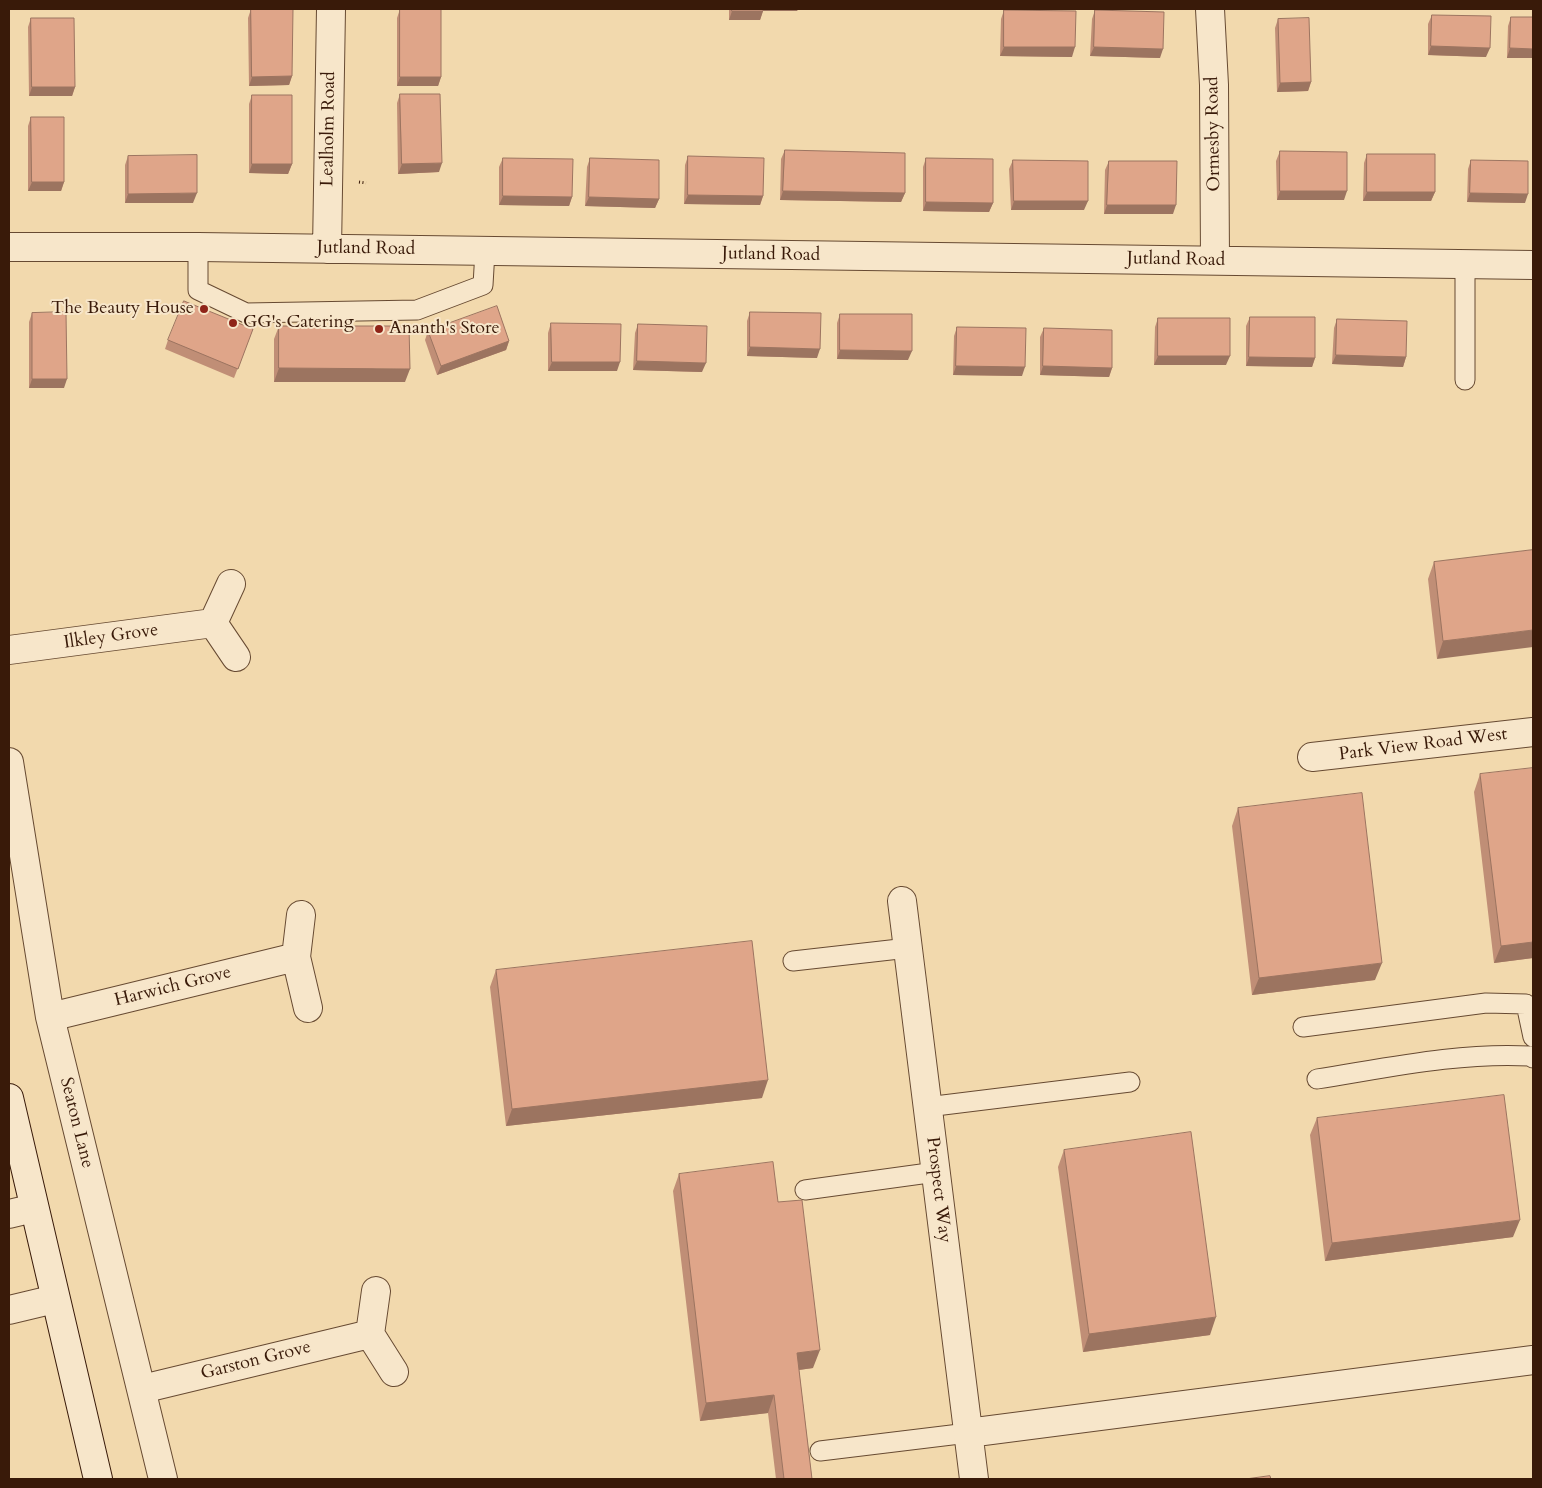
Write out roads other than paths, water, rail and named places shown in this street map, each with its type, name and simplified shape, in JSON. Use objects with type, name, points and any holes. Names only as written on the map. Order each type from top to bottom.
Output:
[{"type":"street","name":"Lealholm Road","points":[[327,249],[331,9]]},
{"type":"street","name":"Ormesby Road","points":[[1210,9],[1214,85],[1216,260]]},
{"type":"street","name":"Jutland Road","points":[[9,247],[198,247],[1533,265]]},
{"type":"street","points":[[230,584],[213,623],[236,657]]},
{"type":"street","name":"Ilkley Grove","points":[[9,650],[213,623]]},
{"type":"street","name":"Park View Road West","points":[[1312,757],[1533,732]]},
{"type":"street","name":"Seaton Lane","points":[[9,762],[50,1017],[163,1479]]},
{"type":"street","name":"Prospect Way","points":[[902,901],[974,1479]]},
{"type":"street","points":[[301,915],[296,957],[308,1008]]},
{"type":"street","name":"Harwich Grove","points":[[50,1017],[296,957]]},
{"type":"street","points":[[9,1098],[21,1211],[55,1299],[98,1479]]},
{"type":"street","points":[[376,1291],[370,1334],[394,1372]]},
{"type":"street","points":[[9,1310],[55,1299]]},
{"type":"street","name":"Garston Grove","points":[[142,1389],[370,1334]]},
{"type":"street","points":[[968,1433],[1533,1360]]},
{"type":"lane","points":[[198,247],[198,290],[246,313],[418,310],[483,285],[485,252]]},
{"type":"lane","points":[[1465,264],[1465,380]]},
{"type":"lane","points":[[793,961],[908,948]]},
{"type":"lane","points":[[1303,1027],[1486,1003],[1526,1004],[1533,1037]]},
{"type":"lane","points":[[1316,1079],[1483,1055],[1507,1054],[1530,1056],[1533,1058]]},
{"type":"lane","points":[[927,1106],[1130,1082]]},
{"type":"lane","points":[[806,1190],[936,1172]]},
{"type":"lane","points":[[820,1451],[968,1433]]},
{"type":"place","name":"The Beauty House","points":[[204,309]]},
{"type":"place","name":"GG's Catering","points":[[233,323]]},
{"type":"place","name":"Ananth's Store","points":[[379,329]]}]
